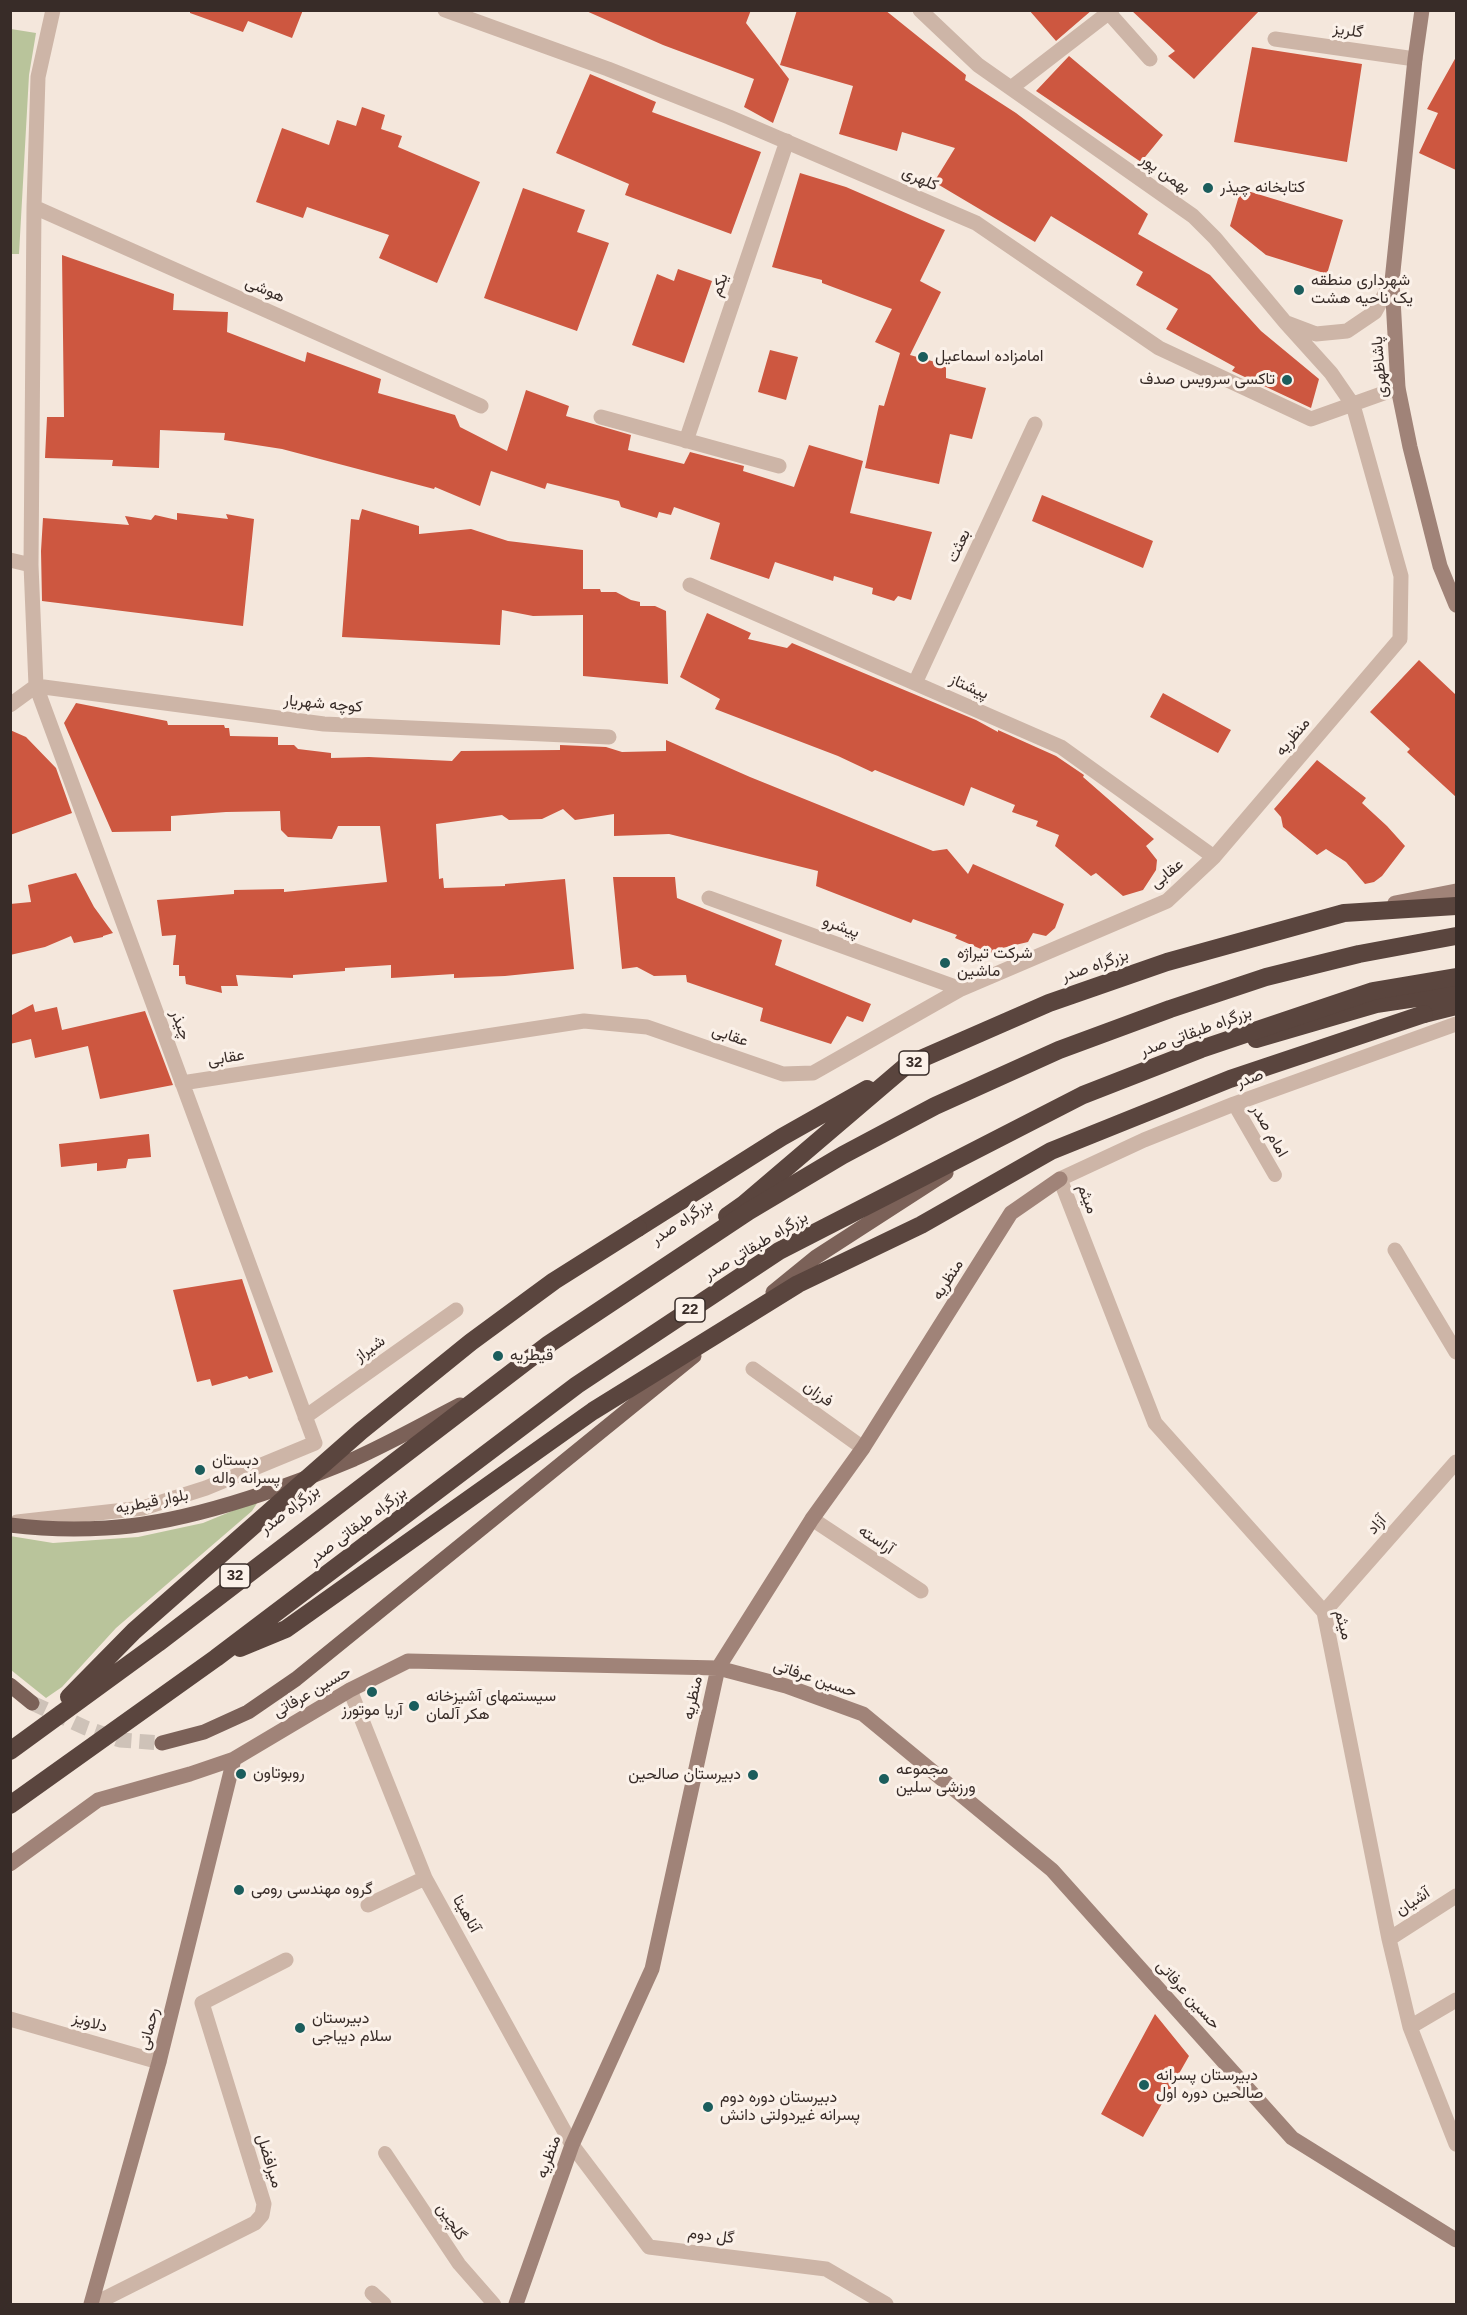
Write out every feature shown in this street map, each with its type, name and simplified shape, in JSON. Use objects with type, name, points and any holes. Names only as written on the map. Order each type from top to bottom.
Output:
[{"type":"highway","name":"بزرگراه صدر","points":[[10,1749],[545,1338],[744,1204],[908,1065],[1049,1003],[1167,962],[1344,913],[1456,906]]},
{"type":"highway","name":"بزرگراه طبقاتی صدر","points":[[10,1749],[158,1643],[549,1344],[749,1210],[843,1155],[935,1106],[1038,1059],[1170,1009],[1266,977],[1359,954],[1456,936]]},
{"type":"highway","name":"بزرگراه طبقاتی صدر","points":[[10,1805],[216,1658],[577,1385],[779,1251],[1083,1095],[1202,1049],[1373,991],[1456,977]]},
{"type":"highway","points":[[10,1814],[220,1663],[581,1392],[783,1257],[1085,1101],[1203,1054],[1376,1004],[1456,992]]},
{"type":"highway","points":[[216,1658],[286,1629],[593,1411],[798,1284],[921,1225],[1051,1151],[1230,1079],[1425,1014],[1456,1006]]},
{"type":"highway","points":[[32,1735],[134,1631],[361,1431],[471,1342],[554,1281],[782,1137],[908,1065]]},
{"type":"main road","name":"پاشاظهری","points":[[1422,10],[1392,280],[1398,388],[1410,447],[1440,566],[1456,605]]},
{"type":"main road","points":[[1344,913],[1456,891]]},
{"type":"main road","points":[[162,1743],[204,1732],[248,1712],[296,1679],[816,1257],[962,1163]]},
{"type":"main road","name":"منظریه","points":[[516,2304],[572,2145],[652,1969],[718,1668],[812,1519],[863,1448],[1011,1213],[1060,1179]]},
{"type":"main road","name":"بلوار قیطریه","points":[[10,1524],[44,1529],[106,1528],[162,1521],[267,1491],[356,1458],[460,1405]]},
{"type":"main road","name":"حسین عرفاتی","points":[[10,1864],[98,1800],[234,1759],[350,1690],[408,1661],[718,1668],[786,1686],[862,1714],[1052,1870],[1292,2138],[1456,2240]]},
{"type":"main road","points":[[10,1685],[32,1703]]},
{"type":"main road","name":"رحمانی","points":[[92,2304],[159,2062],[234,1759]]},
{"type":"street","name":"چیذر","points":[[10,1524],[143,1508],[206,1488],[315,1443],[36,686],[31,565],[34,207],[38,77],[53,10]]},
{"type":"street","name":"کلهری","points":[[445,10],[478,16],[787,141],[976,223],[1159,348],[1311,419],[1398,388]]},
{"type":"street","name":"بهمن پور","points":[[920,10],[978,65],[1193,216],[1215,238],[1331,373],[1353,405],[1401,576],[1400,639]]},
{"type":"street","points":[[1011,88],[1110,12],[1150,59]]},
{"type":"street","name":"گلریز","points":[[1275,39],[1415,59]]},
{"type":"street","name":"یکم","points":[[686,441],[787,141]]},
{"type":"street","name":"هوشی","points":[[34,207],[481,406]]},
{"type":"street","points":[[1285,322],[1316,334],[1347,331],[1375,312],[1392,280]]},
{"type":"street","points":[[601,417],[779,466]]},
{"type":"street","name":"بعثت","points":[[915,683],[1035,424]]},
{"type":"street","points":[[10,560],[31,565]]},
{"type":"street","name":"پیشتاز","points":[[690,585],[1061,747],[1214,858]]},
{"type":"street","name":"منظریه","points":[[1214,858],[1400,639]]},
{"type":"street","points":[[10,705],[36,686]]},
{"type":"street","name":"کوچه شهریار","points":[[36,686],[324,724],[609,736]]},
{"type":"street","name":"عقابی","points":[[182,1083],[584,1021],[648,1027],[783,1074],[813,1073],[961,989],[1167,901],[1214,858]]},
{"type":"street","name":"پیشرو","points":[[709,898],[961,989]]},
{"type":"street","name":"صدر","points":[[1060,1179],[1144,1140],[1234,1104],[1456,1024]]},
{"type":"street","name":"میثم","points":[[1060,1179],[1155,1423],[1324,1612],[1389,1939],[1410,2027],[1456,2144]]},
{"type":"street","points":[[1395,1250],[1456,1352]]},
{"type":"street","name":"شیراز","points":[[305,1417],[456,1310]]},
{"type":"street","name":"فرزان","points":[[753,1370],[863,1448]]},
{"type":"street","name":"آزاد","points":[[1324,1612],[1456,1462]]},
{"type":"street","name":"آراسته","points":[[812,1519],[921,1591]]},
{"type":"street","name":"آناهیتا","points":[[350,1690],[425,1878],[572,2145]]},
{"type":"street","points":[[368,1905],[425,1878]]},
{"type":"street","name":"آشیان","points":[[1389,1939],[1456,1896]]},
{"type":"street","name":"میرافضل","points":[[92,2304],[255,2223],[262,2215],[264,2204],[202,2003],[286,1960]]},
{"type":"street","points":[[1410,2027],[1456,2000]]},
{"type":"street","name":"دلاویز","points":[[10,2019],[159,2062]]},
{"type":"street","name":"گل دوم","points":[[572,2145],[650,2247],[826,2269],[886,2304]]},
{"type":"street","points":[[372,2293],[384,2304]]},
{"type":"lane","name":"امام صدر","points":[[1234,1104],[1275,1175]]},
{"type":"lane","name":"گلچین","points":[[386,2153],[459,2264],[494,2304]]},
{"type":"green space","points":[[11,29],[36,33],[29,75],[19,254],[10,254]]},
{"type":"green space","points":[[263,1494],[252,1511],[116,1628],[62,1687],[46,1698],[11,1670],[10,1536],[53,1543],[138,1537],[203,1523],[237,1509]]},
{"type":"building","points":[[190,10],[303,10],[292,38],[248,21],[243,32],[190,13]]},
{"type":"building","points":[[584,10],[751,10],[746,23],[789,79],[773,123],[744,107],[754,79],[663,45]]},
{"type":"building","points":[[797,10],[885,10],[966,75],[965,80],[1016,113],[1148,214],[1138,234],[1210,275],[1261,331],[1319,379],[1311,408],[1232,371],[1235,367],[1166,329],[1178,309],[1136,285],[1143,272],[1051,216],[1035,242],[934,182],[955,148],[902,132],[897,151],[839,134],[853,86],[780,65]]},
{"type":"building","points":[[1029,10],[1092,10],[1056,41]]},
{"type":"building","points":[[1131,10],[1260,10],[1194,79],[1168,56],[1175,51]]},
{"type":"building","points":[[1252,47],[1362,64],[1347,162],[1234,142]]},
{"type":"building","points":[[1069,56],[1163,135],[1141,162],[1036,91]]},
{"type":"building","points":[[1456,57],[1456,170],[1419,153],[1438,113],[1427,109]]},
{"type":"building","points":[[590,74],[656,102],[652,112],[761,152],[731,234],[625,195],[629,184],[556,153]]},
{"type":"building","points":[[362,107],[385,115],[381,129],[402,136],[398,147],[480,182],[437,283],[379,258],[389,235],[307,207],[303,218],[256,202],[282,128],[329,145],[337,120],[356,126]]},
{"type":"building","points":[[800,173],[846,187],[945,230],[920,281],[941,292],[910,355],[946,365],[946,378],[986,388],[972,439],[950,434],[939,484],[865,468],[879,405],[884,406],[900,353],[875,342],[892,309],[822,283],[822,280],[772,267]]},
{"type":"building","points":[[523,188],[585,210],[577,232],[609,243],[577,331],[484,298]]},
{"type":"building","points":[[1241,189],[1343,220],[1327,274],[1266,255],[1230,226]]},
{"type":"building","points":[[62,255],[174,294],[173,310],[228,312],[227,332],[305,362],[307,352],[381,379],[378,393],[455,415],[460,427],[507,451],[526,390],[569,406],[566,416],[631,435],[628,450],[684,464],[690,452],[744,466],[743,471],[794,487],[809,445],[863,461],[850,513],[932,532],[911,600],[898,596],[894,601],[872,594],[873,588],[834,576],[833,581],[775,562],[769,579],[710,559],[720,523],[674,507],[671,515],[659,512],[657,518],[621,507],[619,501],[547,483],[545,489],[491,471],[480,506],[435,487],[434,489],[282,449],[224,440],[225,433],[160,430],[159,468],[112,466],[113,460],[45,458],[47,417],[64,417]]},
{"type":"building","points":[[678,269],[712,281],[684,363],[632,345],[657,274],[674,281]]},
{"type":"building","points":[[770,350],[798,357],[786,400],[758,392]]},
{"type":"building","points":[[1042,495],[1153,541],[1143,568],[1032,521]]},
{"type":"building","points":[[362,509],[419,526],[419,534],[471,529],[508,541],[583,550],[583,589],[616,592],[640,602],[640,606],[655,606],[666,611],[668,684],[583,676],[583,615],[533,616],[502,610],[500,645],[342,637],[351,519],[359,520]]},
{"type":"building","points":[[177,513],[228,519],[226,514],[254,519],[243,626],[42,601],[43,518],[129,525],[125,516],[151,520],[155,515],[177,520]]},
{"type":"building","points":[[707,613],[751,633],[748,639],[787,648],[792,643],[1056,756],[1084,775],[1083,777],[1154,839],[1146,846],[1157,860],[1156,870],[1143,890],[1123,896],[1096,873],[1091,876],[1055,846],[1059,835],[1036,826],[1038,821],[1012,812],[1015,805],[971,787],[964,806],[715,709],[720,699],[680,677]]},
{"type":"building","points":[[1419,660],[1456,695],[1456,797],[1407,752],[1410,749],[1370,712]]},
{"type":"building","points":[[1163,693],[1231,730],[1218,753],[1150,717]]},
{"type":"building","points":[[76,703],[167,721],[168,725],[224,725],[225,728],[229,728],[230,736],[278,737],[278,745],[294,745],[298,749],[331,753],[331,758],[369,757],[452,761],[461,751],[560,750],[560,745],[606,747],[622,752],[666,751],[666,740],[750,777],[933,851],[947,849],[968,874],[973,864],[1064,904],[1055,928],[1046,936],[1033,933],[1028,942],[998,949],[995,955],[955,938],[957,935],[913,919],[911,923],[816,886],[818,871],[669,834],[614,836],[614,814],[575,820],[563,809],[542,819],[509,820],[502,815],[436,824],[439,879],[443,878],[444,888],[505,886],[505,884],[565,879],[574,969],[505,976],[454,978],[454,974],[391,978],[391,965],[345,968],[345,971],[293,975],[293,978],[236,975],[238,986],[221,986],[222,993],[186,984],[185,976],[179,976],[179,965],[173,965],[176,935],[162,936],[157,900],[234,894],[234,890],[284,889],[284,892],[387,882],[380,826],[338,826],[332,839],[288,837],[281,830],[280,811],[226,812],[171,816],[171,831],[112,832],[64,723]]},
{"type":"building","points":[[10,730],[26,737],[56,768],[72,813],[10,835]]},
{"type":"building","points":[[1317,760],[1366,798],[1362,803],[1405,846],[1382,876],[1374,882],[1365,884],[1346,862],[1326,849],[1317,855],[1283,827],[1281,817],[1274,809]]},
{"type":"building","points":[[76,873],[94,907],[113,933],[74,943],[71,936],[45,947],[10,955],[10,904],[31,902],[28,885]]},
{"type":"building","points":[[613,877],[675,877],[677,898],[782,940],[775,965],[871,1004],[863,1022],[847,1016],[831,1044],[760,1021],[763,1008],[687,982],[686,975],[654,976],[637,967],[622,969]]},
{"type":"building","points":[[33,1004],[35,1012],[57,1007],[62,1030],[145,1011],[173,1085],[100,1099],[88,1046],[35,1058],[31,1039],[10,1044],[10,1016]]},
{"type":"building","points":[[149,1134],[151,1157],[128,1159],[126,1168],[97,1171],[97,1163],[61,1167],[59,1144]]},
{"type":"building","points":[[242,1279],[273,1372],[249,1379],[247,1376],[212,1386],[210,1379],[197,1382],[173,1290]]},
{"type":"building","name":"دبیرستان پسرانه صالحین دوره اول","points":[[1155,2014],[1189,2056],[1143,2137],[1101,2114]]},
{"type":"tunnel","points":[[32,1703],[86,1728],[120,1740],[162,1743]]},
{"type":"place","name":"کتابخانه چیذر","points":[[1208,188]]},
{"type":"place","name":"شهرداری منطقه یک ناحیه هشت","points":[[1299,290]]},
{"type":"place","name":"امامزاده اسماعیل","points":[[923,357]]},
{"type":"place","name":"تاکسی سرویس صدف","points":[[1287,380]]},
{"type":"place","name":"شرکت تیراژه ماشین","points":[[945,963]]},
{"type":"place","name":"قیطریه","points":[[498,1356]]},
{"type":"place","name":"دبستان پسرانه واله","points":[[200,1470]]},
{"type":"place","name":"آریا موتورز","points":[[372,1692]]},
{"type":"place","name":"سیستمهای آشپزخانه هکر آلمان","points":[[414,1706]]},
{"type":"place","name":"روبوتاون","points":[[241,1774]]},
{"type":"place","name":"دبیرستان صالحین","points":[[753,1775]]},
{"type":"place","name":"مجموعه ورزشی سلین","points":[[884,1779]]},
{"type":"place","name":"گروه مهندسی رومی","points":[[239,1890]]},
{"type":"place","name":"دبیرستان سلام دیباجی","points":[[300,2028]]},
{"type":"place","name":"دبیرستان پسرانه صالحین دوره اول","points":[[1144,2085]]},
{"type":"place","name":"دبیرستان دوره دوم پسرانه غیردولتی دانش","points":[[708,2107]]}]
